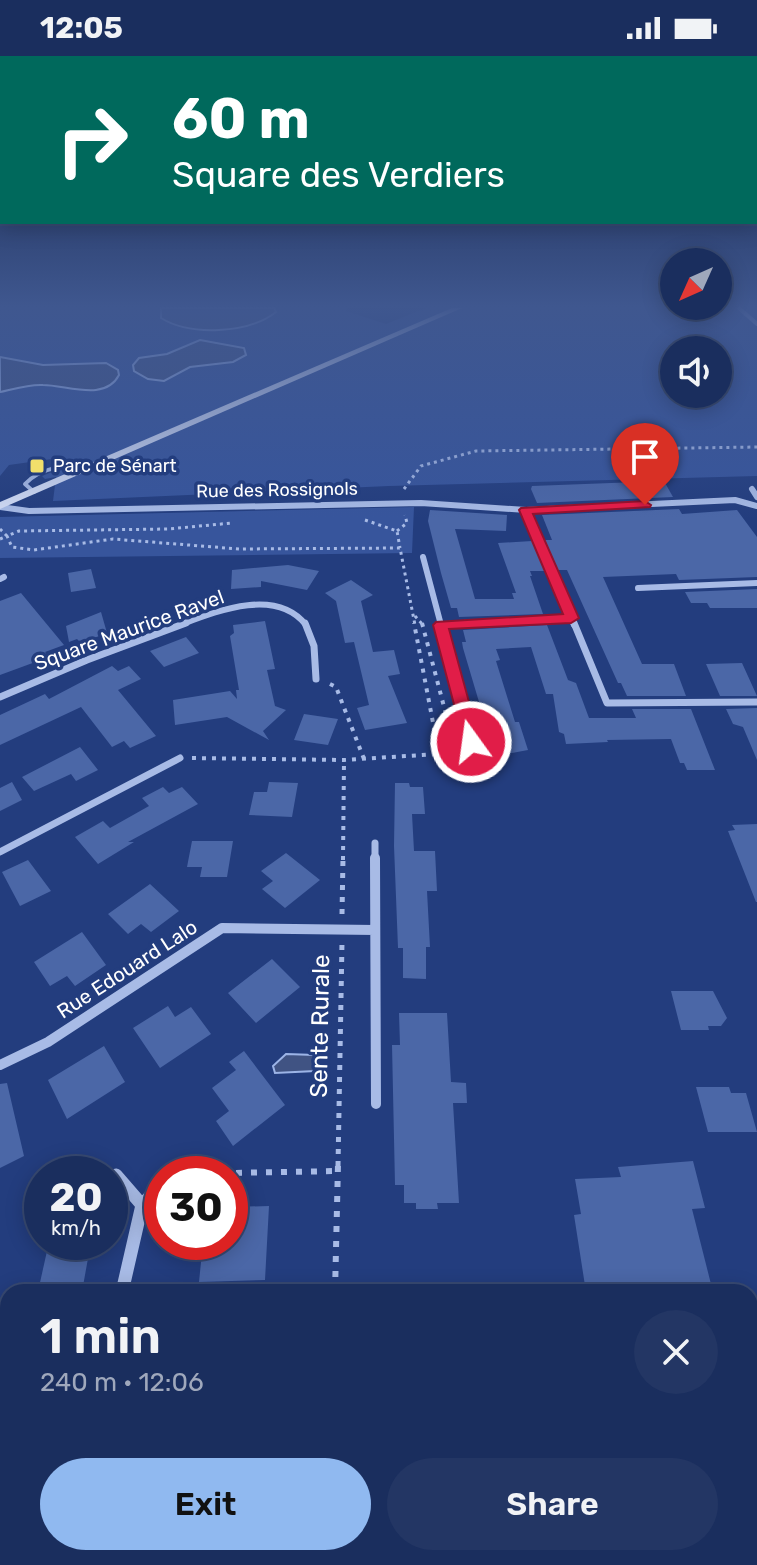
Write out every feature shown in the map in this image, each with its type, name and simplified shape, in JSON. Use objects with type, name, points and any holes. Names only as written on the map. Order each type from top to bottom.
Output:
[{"type":"street","points":[[0,507],[296,378]]},
{"type":"street","points":[[752,489],[757,497]]},
{"type":"street","points":[[29,511],[31,493]]},
{"type":"street","name":"Rue des Rossignols","points":[[0,507],[29,511],[393,504],[526,510],[735,500],[757,506]]},
{"type":"street","points":[[526,510],[607,703],[757,702]]},
{"type":"street","points":[[423,557],[471,742]]},
{"type":"street","points":[[638,588],[757,583]]},
{"type":"street","name":"Square Maurice Ravel","points":[[0,697],[73,664],[146,637],[233,608],[263,605],[288,609],[302,619],[312,635],[316,679]]},
{"type":"street","points":[[441,625],[571,618]]},
{"type":"street","points":[[0,852],[180,758]]},
{"type":"street","points":[[375,843],[376,1104]]},
{"type":"street","name":"Rue Edouard Lalo","points":[[0,1065],[48,1042],[222,928],[375,930]]},
{"type":"street","points":[[124,1284],[142,1205],[128,1189]]},
{"type":"path","points":[[393,504],[421,466],[476,451],[757,447]]},
{"type":"path","points":[[353,519],[382,524],[397,531],[400,548]]},
{"type":"path","points":[[0,529],[7,536],[19,531],[168,529],[240,522]]},
{"type":"path","points":[[316,679],[336,687],[364,759]]},
{"type":"path","name":"Sente Rurale","points":[[180,758],[344,760],[335,1284]]},
{"type":"path","points":[[248,1173],[338,1171]]},
{"type":"shaded area","points":[[0,378],[660,378],[660,408],[732,408],[732,378],[757,378],[757,476],[389,486],[53,501],[56,477],[45,479],[42,476],[57,470],[59,458],[9,465],[0,476]]},
{"type":"shaded area","points":[[0,378],[116,378],[105,388],[95,390],[38,385],[0,392]]},
{"type":"shaded area","points":[[414,507],[412,553],[0,558],[0,517]]},
{"type":"shaded area","points":[[286,1054],[315,1055],[315,1071],[275,1073],[273,1066]]},
{"type":"building","points":[[664,481],[673,497],[537,503],[531,489],[532,486]]},
{"type":"building","points":[[679,509],[682,514],[737,510],[757,537],[757,577],[679,580],[676,574],[603,577],[642,664],[674,664],[686,696],[627,696],[621,683],[618,683],[567,570],[558,570],[545,540],[552,540],[542,515]]},
{"type":"building","points":[[430,510],[507,515],[506,531],[455,529],[475,599],[514,599],[512,593],[516,593],[498,543],[532,541],[545,571],[530,571],[543,614],[459,617],[457,608],[451,608],[441,573],[428,521]]},
{"type":"building","points":[[288,565],[319,571],[307,590],[261,581],[261,587],[231,589],[232,570]]},
{"type":"building","points":[[91,569],[96,588],[71,592],[68,573]]},
{"type":"building","points":[[351,580],[373,595],[361,601],[373,652],[394,650],[400,674],[388,676],[407,723],[365,730],[357,708],[369,705],[354,642],[345,643],[336,601],[325,593]]},
{"type":"building","points":[[757,589],[757,608],[710,608],[707,603],[691,603],[685,592]]},
{"type":"building","points":[[21,593],[64,645],[45,652],[49,657],[0,675],[0,601]]},
{"type":"building","points":[[101,612],[107,633],[81,643],[77,639],[69,642],[66,626]]},
{"type":"building","points":[[265,621],[275,669],[267,670],[275,706],[286,710],[263,731],[269,740],[227,717],[175,725],[173,700],[230,691],[237,699],[236,690],[239,690],[230,636],[234,633],[233,625]]},
{"type":"building","points":[[547,625],[568,680],[576,683],[589,718],[636,718],[632,709],[691,709],[715,770],[687,770],[684,763],[680,763],[671,739],[566,744],[564,734],[559,732],[553,694],[546,694],[531,647],[496,649],[500,660],[496,661],[515,722],[519,722],[528,750],[495,756],[463,648],[462,642],[466,642],[463,630]]},
{"type":"building","points":[[186,637],[199,653],[164,667],[150,651]]},
{"type":"building","points":[[742,663],[757,696],[720,696],[706,664]]},
{"type":"building","points":[[112,666],[118,671],[129,666],[141,679],[118,690],[156,736],[130,748],[124,741],[112,747],[81,707],[0,745],[0,715],[45,694],[49,699]]},
{"type":"building","points":[[757,708],[757,760],[743,727],[733,724],[726,709]]},
{"type":"building","points":[[304,714],[338,719],[328,745],[294,740]]},
{"type":"building","points":[[80,747],[98,770],[76,781],[71,774],[34,791],[22,777]]},
{"type":"building","points":[[12,782],[22,800],[0,811],[0,788]]},
{"type":"building","points":[[269,782],[298,783],[292,817],[249,815],[254,792],[267,792]]},
{"type":"building","points":[[395,783],[423,787],[425,814],[412,814],[414,851],[435,851],[437,891],[427,891],[430,947],[426,947],[426,979],[403,978],[403,948],[398,948]]},
{"type":"building","points":[[163,787],[169,793],[182,787],[198,804],[128,842],[134,842],[98,864],[75,837],[103,821],[110,828],[149,806],[142,798]]},
{"type":"building","points":[[757,824],[756,902],[728,831],[735,830],[732,825]]},
{"type":"building","points":[[192,841],[233,841],[227,877],[200,877],[202,867],[187,867]]},
{"type":"building","points":[[286,853],[320,880],[285,908],[262,889],[273,881],[261,871]]},
{"type":"building","points":[[28,860],[51,891],[20,906],[2,872]]},
{"type":"building","points":[[150,884],[179,911],[151,932],[141,924],[128,934],[108,914]]},
{"type":"building","points":[[82,932],[106,965],[75,986],[67,976],[50,986],[34,962]]},
{"type":"building","points":[[272,959],[300,987],[256,1023],[228,993]]},
{"type":"building","points":[[671,991],[713,991],[727,1018],[721,1026],[708,1026],[709,1030],[681,1030]]},
{"type":"building","points":[[168,1006],[175,1017],[191,1007],[211,1034],[160,1068],[133,1028]]},
{"type":"building","points":[[399,1013],[447,1013],[451,1082],[466,1083],[467,1103],[453,1103],[459,1203],[437,1203],[438,1209],[416,1209],[416,1203],[404,1203],[404,1185],[395,1185],[392,1045],[400,1045]]},
{"type":"building","points":[[104,1046],[125,1082],[67,1119],[48,1080]]},
{"type":"building","points":[[244,1051],[285,1105],[233,1146],[216,1121],[229,1111],[212,1088],[236,1070],[229,1062]]},
{"type":"building","points":[[7,1083],[24,1156],[0,1168],[0,1084]]},
{"type":"building","points":[[696,1087],[729,1087],[731,1093],[746,1093],[757,1132],[708,1132]]},
{"type":"building","points":[[693,1161],[705,1208],[692,1209],[711,1284],[585,1284],[574,1215],[581,1214],[575,1179],[621,1177],[618,1167]]},
{"type":"building","points":[[269,1206],[265,1280],[199,1282],[201,1260],[248,1260],[248,1207]]},
{"type":"building","points":[[45,1260],[88,1260],[83,1284],[40,1284]]},
{"type":"place","name":"Parc de Sénart","points":[[37,466]]},
{"type":"route","points":[[471,742],[441,625],[571,618],[526,510],[645,505]]}]
